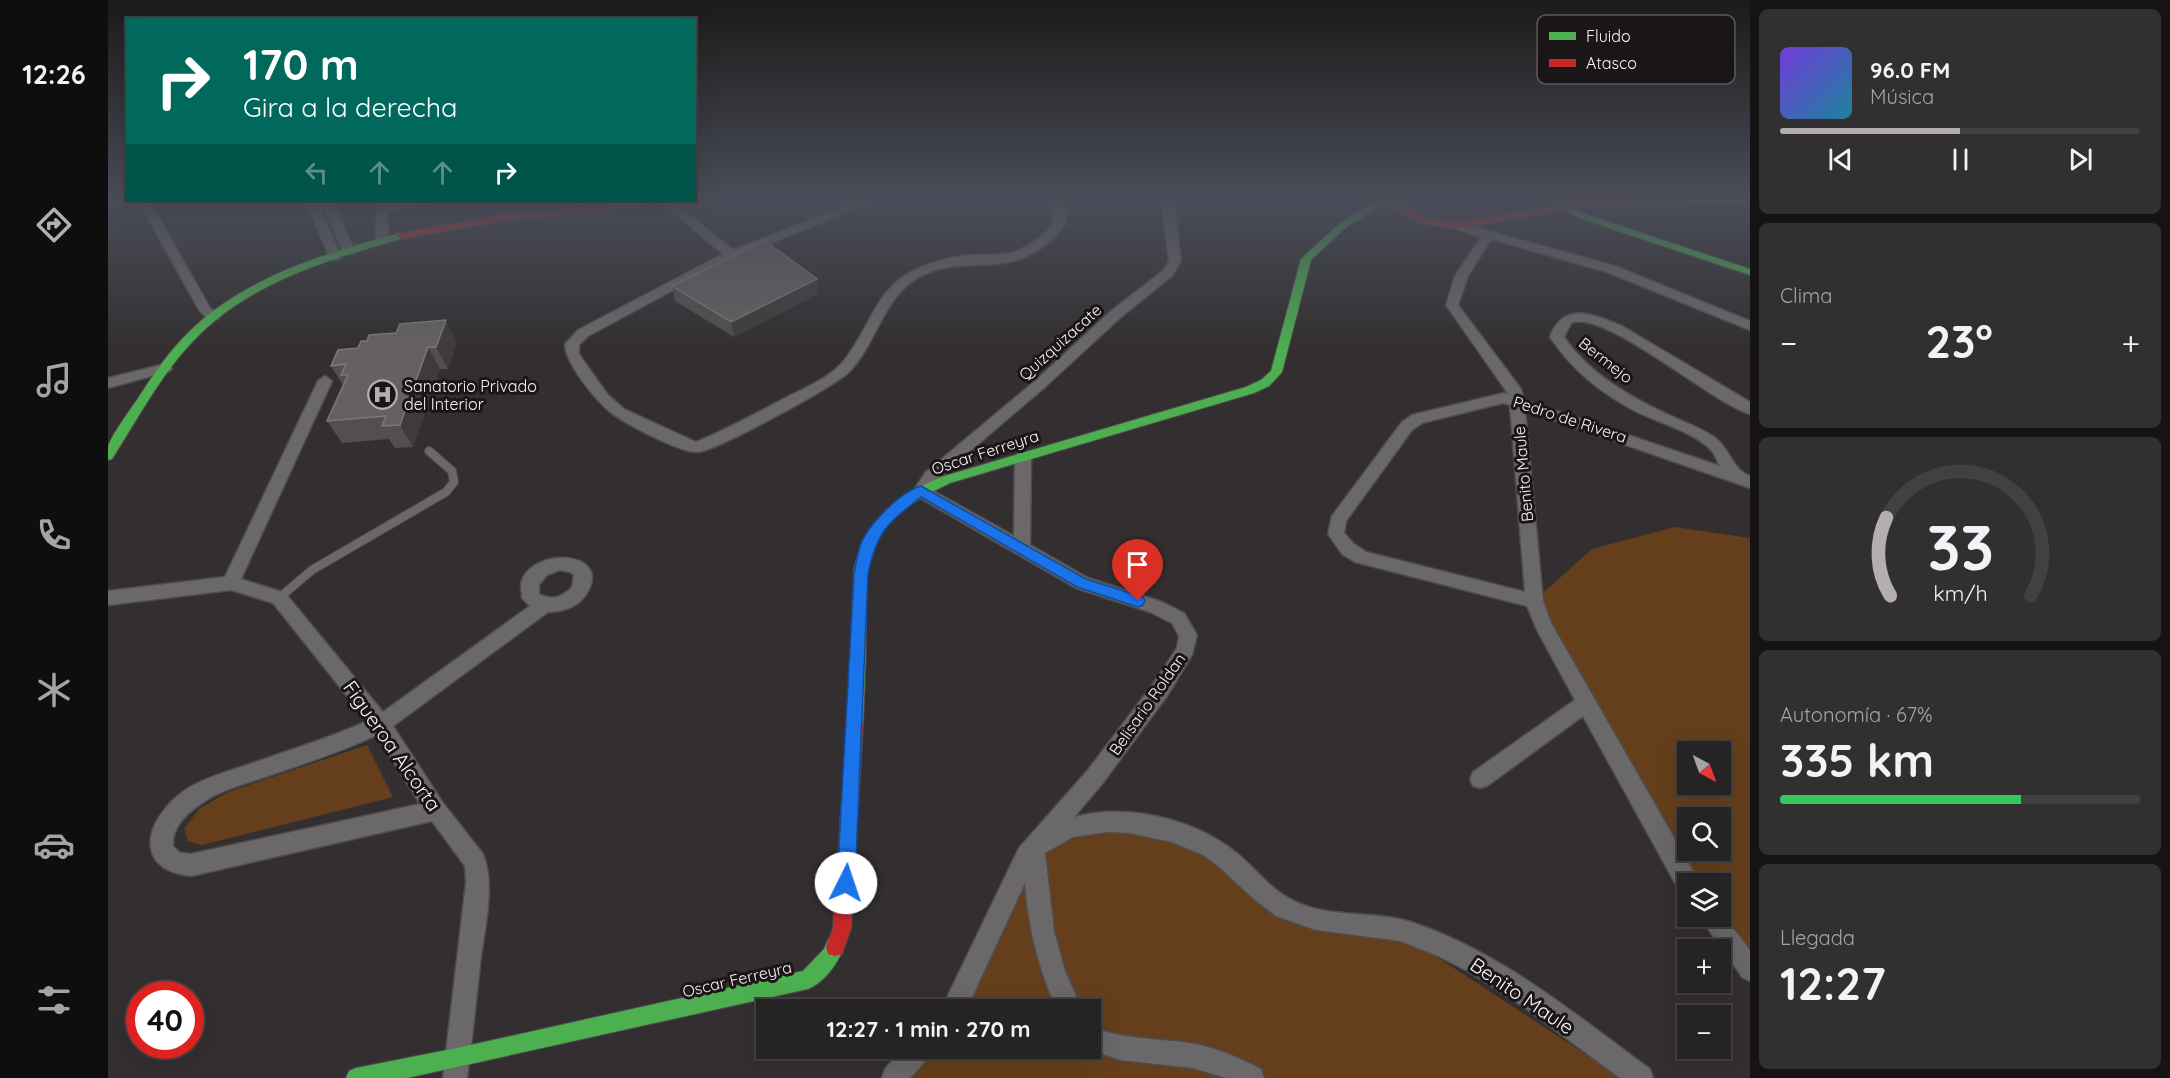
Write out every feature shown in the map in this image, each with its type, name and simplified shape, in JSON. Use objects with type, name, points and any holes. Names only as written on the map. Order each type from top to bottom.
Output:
[{"type":"street","points":[[170,248],[205,310],[213,316]]},
{"type":"street","points":[[332,248],[335,256]]},
{"type":"street","points":[[108,456],[165,368],[213,316],[270,284],[359,248]]},
{"type":"street","points":[[724,248],[732,255]]},
{"type":"street","points":[[749,248],[583,333],[572,344],[572,354],[603,398],[619,412],[684,444],[698,447],[722,437],[827,382],[846,367],[895,290],[912,276],[938,265],[962,260],[1011,258],[1034,248]]},
{"type":"street","name":"Quizquizacate","points":[[921,490],[930,477],[1040,384],[1116,314],[1169,272],[1174,260],[1173,248]]},
{"type":"street","name":"Oscar Ferreyra","points":[[356,1078],[456,1068],[808,979],[831,956],[842,928],[861,574],[867,546],[878,527],[921,490],[946,480],[1250,390],[1265,383],[1276,372],[1306,259],[1316,248]]},
{"type":"street","name":"Benito Maule","points":[[1479,248],[1453,295],[1452,305],[1516,392],[1534,601],[1543,625],[1682,873]]},
{"type":"street","points":[[1539,248],[1611,269],[1750,326]]},
{"type":"street","points":[[1679,248],[1750,272]]},
{"type":"street","name":"Bermejo","points":[[1734,476],[1726,459],[1709,441],[1613,392],[1568,357],[1557,337],[1558,327],[1567,319],[1578,317],[1596,320],[1617,329],[1750,410]]},
{"type":"street","points":[[108,383],[165,368]]},
{"type":"street","points":[[231,583],[325,381]]},
{"type":"street","name":"Pedro de Rivera","points":[[1534,601],[1361,557],[1348,549],[1336,534],[1338,520],[1407,426],[1418,419],[1504,398],[1516,400],[1750,482]]},
{"type":"street","points":[[1022,548],[1023,457]]},
{"type":"street","name":"Belisario Roldan","points":[[921,490],[1082,583],[1156,607],[1178,618],[1188,635],[1186,650],[1160,690],[1095,777],[1027,856],[958,999]]},
{"type":"street","points":[[108,598],[231,583],[279,598]]},
{"type":"street","name":"Figueroa Alcorta","points":[[279,598],[381,724],[436,810],[475,862],[477,883],[456,1068]]},
{"type":"street","points":[[436,810],[192,865],[175,863],[162,851],[162,833],[175,812],[196,795],[222,783],[341,742],[381,724],[545,605]]},
{"type":"street","points":[[1480,779],[1586,703]]},
{"type":"street","name":"Benito Maule","points":[[1034,848],[1072,827],[1110,821],[1137,824],[1196,839],[1224,856],[1283,907],[1317,921],[1391,927],[1417,935],[1486,967],[1641,1078]]},
{"type":"street","points":[[1034,848],[1036,896],[1050,967],[1065,999]]},
{"type":"street","points":[[1718,927],[1750,969]]},
{"type":"street","points":[[1101,1043],[1130,1050],[1187,1055],[1233,1067],[1252,1078]]},
{"type":"street","points":[[894,1078],[910,1059]]},
{"type":"lane","points":[[279,598],[312,570],[446,492],[454,482],[452,471],[429,452]]},
{"type":"shaded area","points":[[1675,527],[1750,538],[1750,969],[1726,927],[1731,927],[1731,873],[1683,873],[1534,601],[1592,549]]},
{"type":"shaded area","points":[[367,745],[393,797],[202,845],[188,841],[184,829],[199,809],[228,792]]},
{"type":"shaded area","points":[[1137,824],[1224,856],[1283,907],[1391,927],[1622,1078],[894,1078],[911,1059],[1101,1059],[1101,999],[958,999],[1034,848]]},
{"type":"building","points":[[750,248],[775,248],[817,279],[731,322],[672,286]]},
{"type":"building","points":[[446,320],[436,347],[428,347],[400,425],[382,426],[386,416],[327,421],[348,375],[341,375],[346,364],[331,366],[338,350],[358,348],[361,341],[367,341],[369,335],[396,333],[400,324]]},
{"type":"traffic: fast","points":[[108,456],[170,361],[195,332],[215,315],[264,285],[320,261],[358,248]]},
{"type":"traffic: fast","points":[[855,724],[861,569],[868,545],[880,524],[896,508],[946,480],[1250,390],[1265,383],[1276,372],[1306,259],[1318,248]]},
{"type":"traffic: fast","points":[[1679,248],[1750,272]]},
{"type":"traffic: fast","points":[[356,1078],[457,1058],[808,979],[831,956],[835,947]]},
{"type":"traffic: jam","points":[[835,947],[842,928],[855,724]]},
{"type":"place","name":"Sanatorio Privado del Interior","points":[[383,395]]},
{"type":"route","points":[[846,883],[853,784],[861,574],[867,546],[878,527],[895,510],[921,490],[1082,583],[1138,601]]}]
